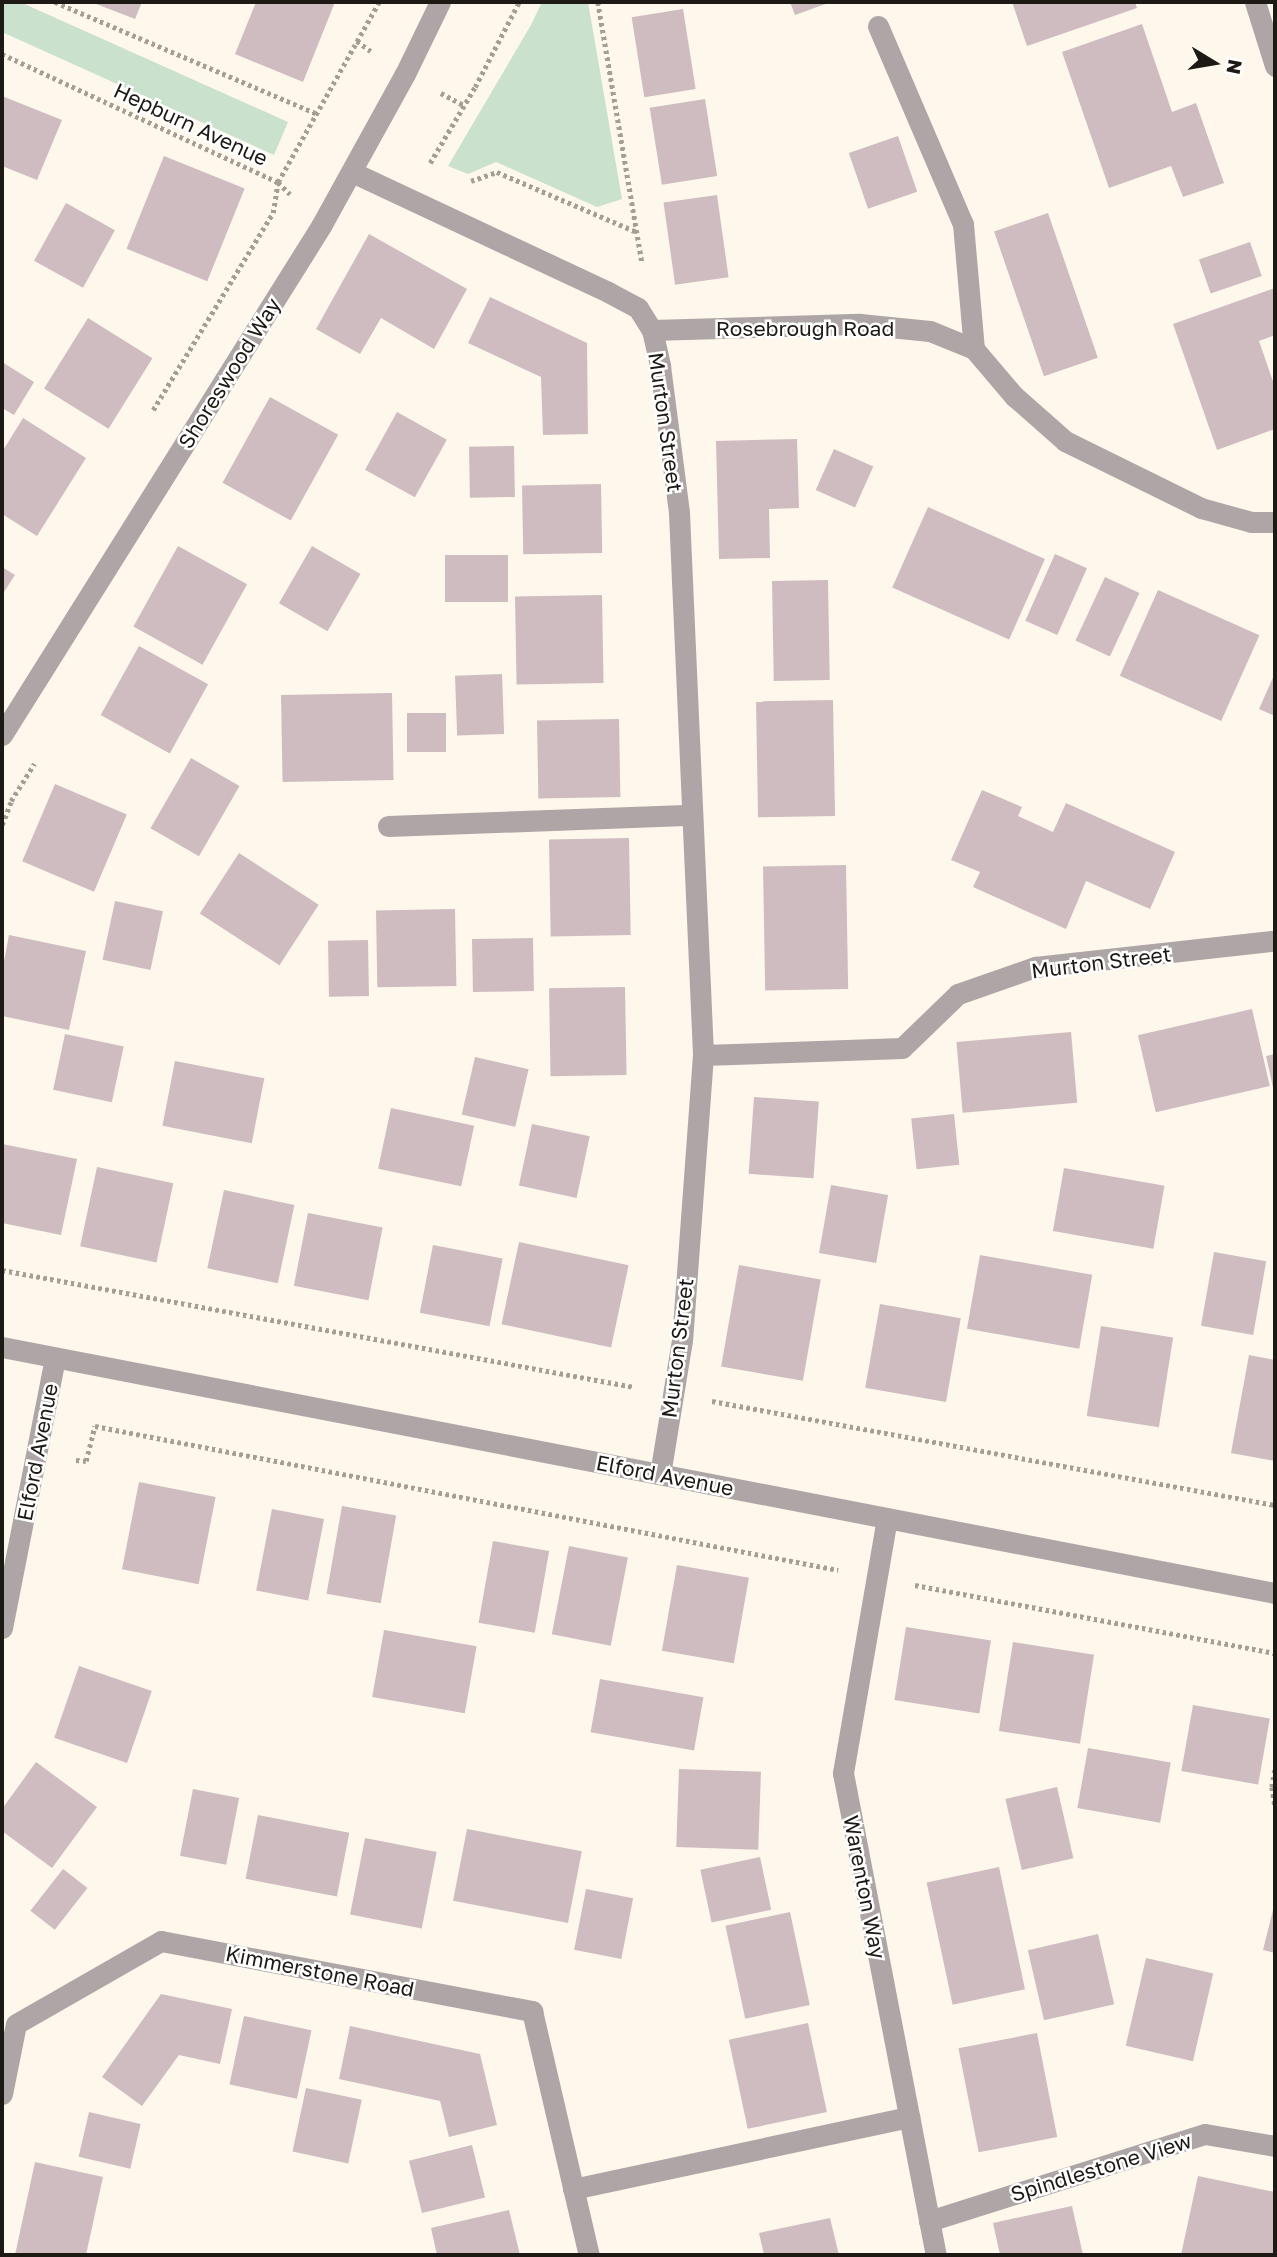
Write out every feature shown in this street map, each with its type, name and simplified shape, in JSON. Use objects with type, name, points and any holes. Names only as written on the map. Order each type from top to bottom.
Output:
[{"type":"street","name":"Shoreswood Way","points":[[2,735],[321,226],[440,2]]},
{"type":"street","points":[[1255,2],[1275,66]]},
{"type":"street","points":[[877,26],[963,224],[974,349]]},
{"type":"street","points":[[352,172],[638,308]]},
{"type":"street","name":"Murton Street","points":[[638,308],[652,330],[660,366],[679,513],[703,1055],[682,1339],[660,1474]]},
{"type":"street","name":"Rosebrough Road","points":[[652,330],[860,324],[930,331],[974,349],[1014,396],[1065,441],[1201,508],[1251,522],[1275,522]]},
{"type":"street","points":[[388,826],[692,815]]},
{"type":"street","name":"Murton Street","points":[[703,1055],[902,1048],[958,994],[1035,967],[1272,942]]},
{"type":"street","name":"Elford Avenue","points":[[2,1347],[1275,1593]]},
{"type":"street","name":"Elford Avenue","points":[[2,1629],[55,1358]]},
{"type":"street","name":"Warenton Way","points":[[887,1518],[842,1773],[936,2255]]},
{"type":"street","name":"Kimmerstone Road","points":[[2,2094],[16,2024],[161,1941],[532,2011],[589,2255]]},
{"type":"street","points":[[573,2189],[909,2118]]},
{"type":"street","name":"Spindlestone View","points":[[929,2221],[1205,2134],[1275,2146]]},
{"type":"path","points":[[55,2],[317,114]]},
{"type":"path","points":[[151,413],[272,213],[278,182],[379,2]]},
{"type":"path","points":[[598,2],[643,264],[638,308]]},
{"type":"path","name":"Hepburn Avenue","points":[[2,54],[278,182],[321,226]]},
{"type":"path","points":[[428,167],[440,172]]},
{"type":"path","points":[[466,183],[497,172],[637,233]]},
{"type":"path","points":[[37,1454],[86,1461],[95,1426],[1275,1653]]},
{"type":"path","points":[[1275,1770],[1272,1787],[1275,1806]]},
{"type":"green space","points":[[2,2],[20,2],[288,122],[274,155],[2,32]]},
{"type":"green space","points":[[542,2],[588,2],[622,199],[597,207],[496,162],[468,174],[448,166]]},
{"type":"building","points":[[91,2],[142,2],[135,19]]},
{"type":"building","points":[[256,2],[335,2],[303,82],[235,54]]},
{"type":"building","points":[[790,2],[831,2],[795,15]]},
{"type":"building","points":[[1012,2],[1135,2],[1137,8],[1027,46]]},
{"type":"building","points":[[683,9],[696,89],[644,97],[632,17]]},
{"type":"building","points":[[1142,24],[1172,112],[1196,103],[1224,183],[1183,197],[1171,166],[1109,188],[1062,52]]},
{"type":"building","points":[[2,96],[62,120],[37,180],[2,166]]},
{"type":"building","points":[[705,99],[717,176],[662,185],[650,108]]},
{"type":"building","points":[[898,136],[917,192],[868,209],[849,153]]},
{"type":"building","points":[[164,156],[245,189],[207,281],[127,249]]},
{"type":"building","points":[[717,195],[729,277],[675,285],[664,203]]},
{"type":"building","points":[[66,203],[115,230],[83,288],[34,261]]},
{"type":"building","points":[[1048,213],[1098,358],[1044,376],[994,232]]},
{"type":"building","points":[[369,234],[467,289],[434,349],[381,318],[360,354],[316,329]]},
{"type":"building","points":[[1250,242],[1262,276],[1211,294],[1199,260]]},
{"type":"building","points":[[1275,288],[1275,335],[1259,341],[1275,387],[1275,429],[1217,450],[1173,324]]},
{"type":"building","points":[[490,297],[587,343],[588,434],[543,435],[541,377],[468,343]]},
{"type":"building","points":[[88,318],[152,358],[108,429],[44,388]]},
{"type":"building","points":[[2,362],[34,382],[14,415],[2,408]]},
{"type":"building","points":[[270,397],[338,435],[291,521],[222,483]]},
{"type":"building","points":[[397,412],[447,440],[415,497],[365,470]]},
{"type":"building","points":[[23,418],[86,458],[37,536],[2,514],[2,452]]},
{"type":"building","points":[[797,439],[799,508],[769,509],[770,558],[719,559],[716,441]]},
{"type":"building","points":[[514,446],[515,497],[470,498],[469,447]]},
{"type":"building","points":[[834,449],[873,466],[855,508],[816,490]]},
{"type":"building","points":[[601,484],[602,553],[523,554],[522,485]]},
{"type":"building","points":[[928,507],[1045,559],[1009,639],[892,587]]},
{"type":"building","points":[[178,546],[247,584],[202,665],[133,626]]},
{"type":"building","points":[[312,546],[360,574],[327,631],[279,603]]},
{"type":"building","points":[[1055,554],[1087,568],[1057,635],[1025,621]]},
{"type":"building","points":[[445,555],[508,555],[508,602],[445,602]]},
{"type":"building","points":[[2,567],[15,575],[2,595]]},
{"type":"building","points":[[1105,577],[1139,593],[1110,657],[1075,640]]},
{"type":"building","points":[[828,580],[830,680],[774,681],[772,581]]},
{"type":"building","points":[[1158,590],[1259,635],[1221,721],[1120,676]]},
{"type":"building","points":[[602,595],[604,683],[517,685],[515,597]]},
{"type":"building","points":[[139,646],[208,684],[170,753],[101,715]]},
{"type":"building","points":[[1275,673],[1275,716],[1259,709]]},
{"type":"building","points":[[502,674],[504,734],[457,736],[455,676]]},
{"type":"building","points":[[392,693],[394,780],[283,782],[281,695]]},
{"type":"building","points":[[833,700],[835,816],[758,817],[756,701]]},
{"type":"building","points":[[407,713],[446,713],[446,752],[407,752]]},
{"type":"building","points":[[619,719],[620,797],[538,798],[537,720]]},
{"type":"building","points":[[191,758],[239,786],[199,856],[150,828]]},
{"type":"building","points":[[55,784],[127,814],[94,892],[22,861]]},
{"type":"building","points":[[982,790],[1022,807],[1018,816],[1053,832],[1066,803],[1175,852],[1150,909],[1086,881],[1066,929],[973,887],[980,872],[951,860]]},
{"type":"building","points":[[629,838],[631,935],[551,936],[549,839]]},
{"type":"building","points":[[239,853],[319,905],[279,965],[200,913]]},
{"type":"building","points":[[846,865],[848,989],[765,990],[763,866]]},
{"type":"building","points":[[115,901],[163,911],[150,970],[103,960]]},
{"type":"building","points":[[455,909],[456,986],[377,987],[376,910]]},
{"type":"building","points":[[9,935],[86,951],[69,1030],[2,1016],[2,972]]},
{"type":"building","points":[[533,938],[534,991],[473,992],[472,939]]},
{"type":"building","points":[[368,940],[369,996],[329,997],[328,941]]},
{"type":"building","points":[[625,987],[627,1075],[551,1076],[549,988]]},
{"type":"building","points":[[1252,1009],[1270,1086],[1156,1112],[1138,1035]]},
{"type":"building","points":[[1071,1032],[1077,1103],[963,1113],[956,1042]]},
{"type":"building","points":[[65,1034],[124,1046],[112,1102],[53,1090]]},
{"type":"building","points":[[1275,1054],[1275,1092],[1274,1092],[1266,1056]]},
{"type":"building","points":[[475,1057],[529,1069],[515,1127],[462,1114]]},
{"type":"building","points":[[175,1061],[264,1078],[252,1143],[162,1126]]},
{"type":"building","points":[[754,1097],[819,1102],[813,1178],[749,1174]]},
{"type":"building","points":[[391,1108],[474,1126],[461,1186],[378,1169]]},
{"type":"building","points":[[954,1114],[959,1165],[917,1169],[911,1118]]},
{"type":"building","points":[[532,1124],[590,1136],[577,1198],[519,1186]]},
{"type":"building","points":[[2,1144],[77,1159],[61,1235],[2,1223]]},
{"type":"building","points":[[97,1167],[173,1183],[156,1262],[80,1246]]},
{"type":"building","points":[[1064,1168],[1164,1186],[1153,1249],[1053,1231]]},
{"type":"building","points":[[831,1185],[888,1195],[876,1263],[819,1253]]},
{"type":"building","points":[[224,1190],[294,1205],[278,1283],[207,1268]]},
{"type":"building","points":[[308,1213],[383,1228],[368,1300],[294,1286]]},
{"type":"building","points":[[519,1242],[629,1265],[611,1347],[502,1324]]},
{"type":"building","points":[[433,1245],[503,1259],[490,1326],[420,1313]]},
{"type":"building","points":[[1214,1252],[1266,1261],[1253,1335],[1201,1326]]},
{"type":"building","points":[[980,1255],[1092,1275],[1079,1349],[967,1329]]},
{"type":"building","points":[[739,1265],[821,1279],[803,1381],[721,1366]]},
{"type":"building","points":[[880,1304],[961,1318],[946,1402],[865,1388]]},
{"type":"building","points":[[1101,1326],[1173,1337],[1159,1427],[1087,1416]]},
{"type":"building","points":[[1249,1355],[1275,1360],[1275,1461],[1231,1453]]},
{"type":"building","points":[[139,1482],[216,1497],[199,1584],[122,1569]]},
{"type":"building","points":[[342,1506],[396,1516],[381,1603],[327,1594]]},
{"type":"building","points":[[272,1509],[324,1519],[308,1601],[256,1590]]},
{"type":"building","points":[[493,1541],[549,1551],[535,1633],[479,1623]]},
{"type":"building","points":[[569,1546],[628,1557],[611,1646],[552,1634]]},
{"type":"building","points":[[677,1565],[749,1578],[734,1663],[662,1651]]},
{"type":"building","points":[[906,1627],[991,1640],[979,1714],[894,1700]]},
{"type":"building","points":[[384,1630],[477,1646],[465,1713],[372,1697]]},
{"type":"building","points":[[1013,1642],[1094,1655],[1080,1744],[999,1731]]},
{"type":"building","points":[[79,1666],[152,1691],[127,1763],[54,1738]]},
{"type":"building","points":[[600,1679],[703,1697],[694,1750],[591,1732]]},
{"type":"building","points":[[1193,1705],[1270,1719],[1258,1785],[1181,1771]]},
{"type":"building","points":[[1088,1748],[1171,1763],[1160,1823],[1077,1808]]},
{"type":"building","points":[[36,1762],[97,1807],[52,1868],[2,1831],[2,1809]]},
{"type":"building","points":[[679,1769],[761,1772],[758,1850],[676,1847]]},
{"type":"building","points":[[1057,1787],[1073,1858],[1022,1870],[1005,1799]]},
{"type":"building","points":[[193,1789],[239,1798],[226,1865],[180,1856]]},
{"type":"building","points":[[258,1815],[349,1833],[337,1897],[246,1879]]},
{"type":"building","points":[[467,1829],[582,1851],[568,1923],[453,1901]]},
{"type":"building","points":[[365,1838],[437,1852],[422,1928],[350,1915]]},
{"type":"building","points":[[760,1857],[771,1910],[712,1923],[700,1870]]},
{"type":"building","points":[[999,1867],[1025,1989],[953,2005],[927,1882]]},
{"type":"building","points":[[63,1869],[87,1888],[55,1930],[30,1911]]},
{"type":"building","points":[[586,1889],[633,1898],[621,1959],[574,1950]]},
{"type":"building","points":[[1275,1902],[1275,1953],[1263,1950]]},
{"type":"building","points":[[790,1912],[810,2005],[745,2019],[725,1926]]},
{"type":"building","points":[[1098,1934],[1114,2004],[1044,2020],[1028,1950]]},
{"type":"building","points":[[1146,1958],[1213,1974],[1193,2061],[1126,2046]]},
{"type":"building","points":[[161,1994],[232,2009],[220,2064],[179,2055],[142,2106],[102,2077]]},
{"type":"building","points":[[244,2016],[311,2030],[297,2099],[229,2084]]},
{"type":"building","points":[[808,2023],[827,2112],[748,2129],[729,2040]]},
{"type":"building","points":[[350,2026],[480,2054],[497,2125],[449,2137],[440,2101],[339,2079]]},
{"type":"building","points":[[1037,2033],[1057,2137],[979,2152],[958,2048]]},
{"type":"building","points":[[306,2088],[362,2100],[348,2163],[292,2152]]},
{"type":"building","points":[[89,2112],[141,2124],[130,2169],[79,2157]]},
{"type":"building","points":[[472,2145],[485,2197],[422,2213],[409,2161]]},
{"type":"building","points":[[35,2162],[103,2177],[86,2255],[15,2255]]},
{"type":"building","points":[[1198,2176],[1275,2192],[1275,2255],[1181,2255]]},
{"type":"building","points":[[1072,2206],[1083,2255],[1000,2255],[993,2223]]},
{"type":"building","points":[[509,2210],[520,2255],[437,2255],[431,2228]]},
{"type":"building","points":[[830,2218],[839,2255],[764,2255],[759,2233]]}]
